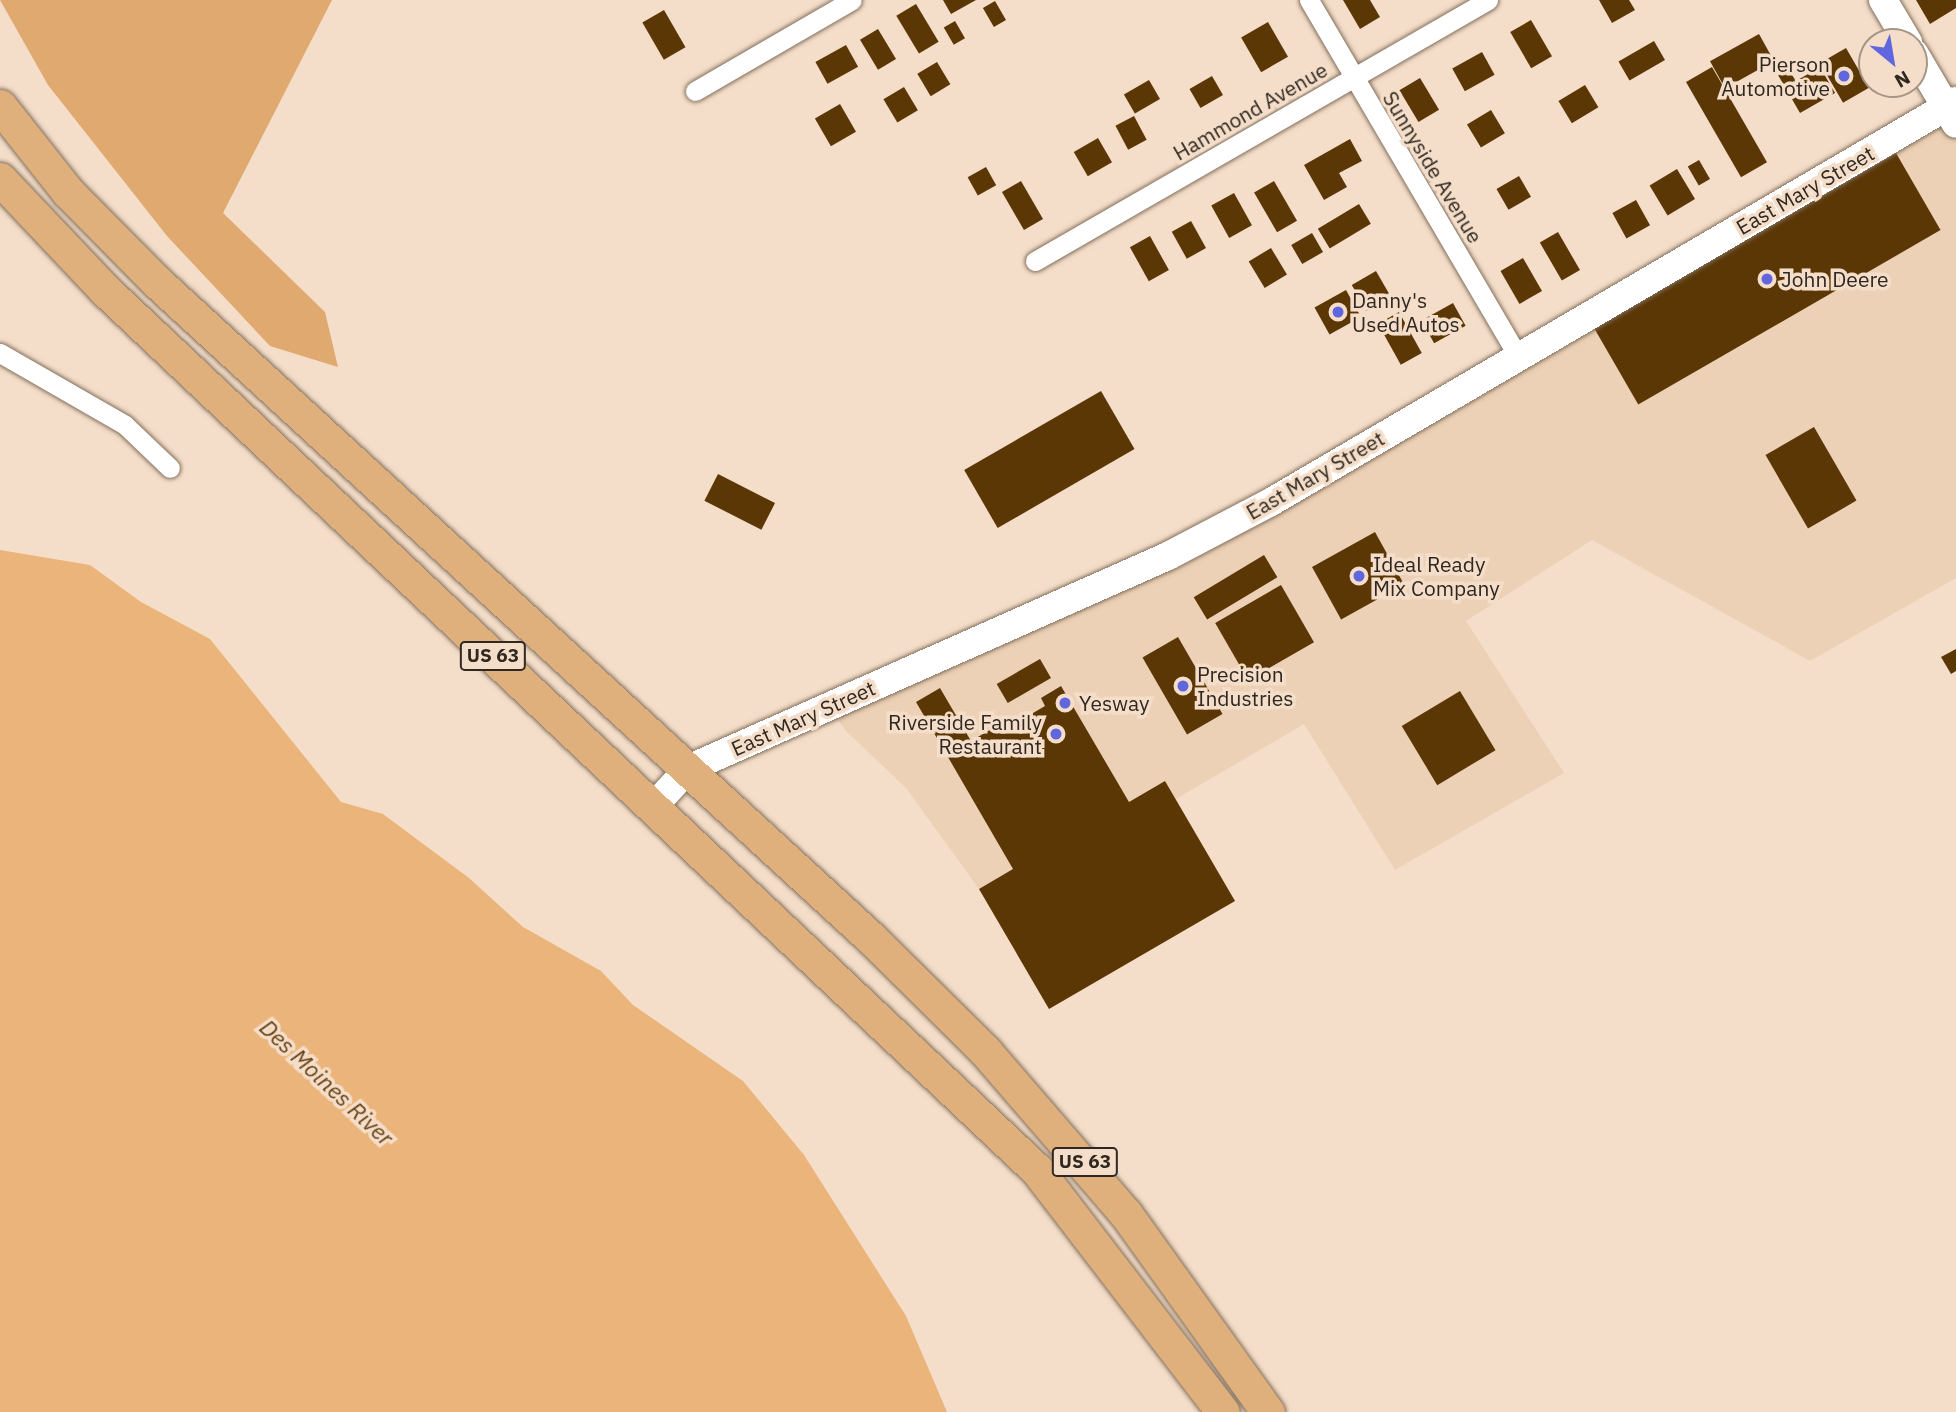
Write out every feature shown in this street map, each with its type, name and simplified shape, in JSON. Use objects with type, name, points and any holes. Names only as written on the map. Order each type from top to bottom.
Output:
[{"type":"highway","name":"US 63","points":[[0,106],[68,192],[157,282],[871,938],[1059,1130],[1268,1412]]},
{"type":"highway","name":"US 63","points":[[0,179],[116,300],[1037,1170],[1223,1412]]},
{"type":"main road","points":[[1883,0],[1900,28]]},
{"type":"main road","points":[[1928,74],[1953,111]]},
{"type":"main road","name":"East Mary Street","points":[[654,806],[688,769],[1168,556],[1953,111]]},
{"type":"street","points":[[695,91],[852,0]]},
{"type":"street","name":"Sunnyside Avenue","points":[[1308,0],[1519,358]]},
{"type":"street","name":"Hammond Avenue","points":[[1035,261],[1488,0]]},
{"type":"street","points":[[0,353],[125,425],[170,468]]},
{"type":"shaded area","points":[[0,0],[332,0],[223,213],[325,312],[338,367],[270,346],[167,236],[48,85]]},
{"type":"shaded area","points":[[1946,107],[1956,124],[1956,578],[1810,661],[1592,540],[1466,621],[1564,773],[1395,870],[1304,724],[1176,799],[1235,901],[1049,1009],[979,889],[906,788],[846,731],[828,706],[1168,556]]},
{"type":"water","name":"Des Moines River","points":[[0,550],[90,565],[141,602],[210,639],[341,802],[383,814],[469,878],[523,927],[601,971],[633,1005],[743,1081],[804,1155],[906,1316],[947,1412],[0,1412]]},
{"type":"building","points":[[943,0],[976,0],[951,14]]},
{"type":"building","points":[[1343,0],[1370,0],[1380,17],[1360,29]]},
{"type":"building","points":[[1599,0],[1629,0],[1635,10],[1612,23]]},
{"type":"building","points":[[1916,0],[1956,0],[1956,8],[1930,24]]},
{"type":"building","points":[[995,1],[1006,20],[994,27],[983,8]]},
{"type":"building","points":[[916,4],[939,42],[919,54],[896,16]]},
{"type":"building","points":[[664,10],[686,47],[664,60],[642,22]]},
{"type":"building","points":[[1531,20],[1552,56],[1531,68],[1510,32]]},
{"type":"building","points":[[955,21],[965,38],[954,45],[944,28]]},
{"type":"building","points":[[1268,22],[1288,57],[1261,72],[1241,38]]},
{"type":"building","points":[[878,29],[896,59],[878,70],[860,40]]},
{"type":"building","points":[[1759,34],[1774,61],[1725,88],[1710,61]]},
{"type":"building","points":[[1654,41],[1665,60],[1629,81],[1618,62]]},
{"type":"building","points":[[846,45],[858,67],[828,84],[815,62]]},
{"type":"building","name":"Pierson Automotive","points":[[1846,48],[1858,69],[1858,94],[1843,103],[1820,63]]},
{"type":"building","points":[[1482,52],[1495,75],[1465,91],[1452,68]]},
{"type":"building","points":[[937,62],[950,84],[931,96],[917,74]]},
{"type":"building","points":[[1712,67],[1767,162],[1741,177],[1686,82]]},
{"type":"building","points":[[1820,67],[1835,93],[1800,113],[1778,75],[1788,69],[1796,81]]},
{"type":"building","points":[[1212,76],[1223,95],[1200,108],[1189,89]]},
{"type":"building","points":[[1420,78],[1439,110],[1418,122],[1399,90]]},
{"type":"building","points":[[1149,80],[1160,99],[1135,114],[1124,94]]},
{"type":"building","points":[[1585,85],[1598,107],[1572,123],[1558,101]]},
{"type":"building","points":[[904,87],[918,110],[897,123],[883,99]]},
{"type":"building","points":[[840,104],[856,132],[831,146],[815,118]]},
{"type":"building","points":[[1491,110],[1505,133],[1481,148],[1467,124]]},
{"type":"building","points":[[1134,116],[1147,140],[1128,150],[1115,126]]},
{"type":"building","points":[[1098,138],[1112,162],[1088,176],[1074,152]]},
{"type":"building","points":[[1350,139],[1362,161],[1339,173],[1347,187],[1324,200],[1304,165]]},
{"type":"building","name":"John Deere","points":[[1896,153],[1940,230],[1638,405],[1594,328]]},
{"type":"building","points":[[1699,160],[1710,179],[1699,186],[1688,166]]},
{"type":"building","points":[[986,167],[996,185],[978,196],[968,177]]},
{"type":"building","points":[[1677,169],[1695,199],[1668,215],[1650,185]]},
{"type":"building","points":[[1519,176],[1531,197],[1508,210],[1496,189]]},
{"type":"building","points":[[1021,181],[1043,219],[1024,230],[1002,192]]},
{"type":"building","points":[[1274,181],[1297,221],[1277,232],[1254,192]]},
{"type":"building","points":[[1234,193],[1252,225],[1229,238],[1211,206]]},
{"type":"building","points":[[1636,200],[1650,225],[1626,238],[1612,213]]},
{"type":"building","points":[[1359,204],[1371,224],[1330,248],[1318,229]]},
{"type":"building","points":[[1191,221],[1206,248],[1187,259],[1172,232]]},
{"type":"building","points":[[1558,232],[1580,270],[1562,281],[1540,242]]},
{"type":"building","points":[[1312,233],[1323,252],[1302,264],[1291,245]]},
{"type":"building","points":[[1150,236],[1169,270],[1149,281],[1130,247]]},
{"type":"building","points":[[1271,248],[1287,275],[1265,288],[1249,261]]},
{"type":"building","points":[[1523,258],[1542,291],[1519,304],[1500,271]]},
{"type":"building","points":[[1376,271],[1391,297],[1367,311],[1352,285]]},
{"type":"building","name":"Danny's Used Autos","points":[[1346,290],[1361,317],[1330,335],[1315,307]]},
{"type":"building","points":[[1453,303],[1466,326],[1434,343],[1422,320]]},
{"type":"building","points":[[1399,312],[1422,353],[1401,365],[1378,324]]},
{"type":"building","points":[[1101,391],[1134,449],[998,528],[964,470]]},
{"type":"building","points":[[1814,427],[1856,501],[1808,529],[1766,455]]},
{"type":"building","points":[[718,474],[775,503],[761,530],[704,501]]},
{"type":"building","name":"Ideal Ready Mix Company","points":[[1375,532],[1404,584],[1341,619],[1312,567]]},
{"type":"building","points":[[1264,555],[1277,577],[1207,620],[1194,597]]},
{"type":"building","points":[[1281,585],[1314,642],[1248,680],[1215,623]]},
{"type":"building","name":"Precision Industries","points":[[1178,637],[1222,714],[1187,735],[1142,658]]},
{"type":"building","points":[[1956,649],[1956,671],[1951,674],[1941,657]]},
{"type":"building","name":"Yesway","points":[[1040,659],[1051,678],[1008,703],[997,684]]},
{"type":"building","points":[[1061,686],[1129,802],[1165,781],[1235,901],[1049,1009],[979,889],[1013,869],[916,702],[940,688],[971,741],[1012,717],[1016,723],[1045,706],[1041,698]]},
{"type":"building","points":[[1460,691],[1496,750],[1437,785],[1402,726]]},
{"type":"place","name":"Pierson Automotive","points":[[1844,76]]},
{"type":"place","name":"John Deere","points":[[1767,279]]},
{"type":"place","name":"Danny's Used Autos","points":[[1338,312]]},
{"type":"place","name":"Ideal Ready Mix Company","points":[[1359,576]]},
{"type":"place","name":"Precision Industries","points":[[1183,686]]},
{"type":"place","name":"Yesway","points":[[1065,703]]},
{"type":"place","name":"Riverside Family Restaurant","points":[[1056,734]]}]
